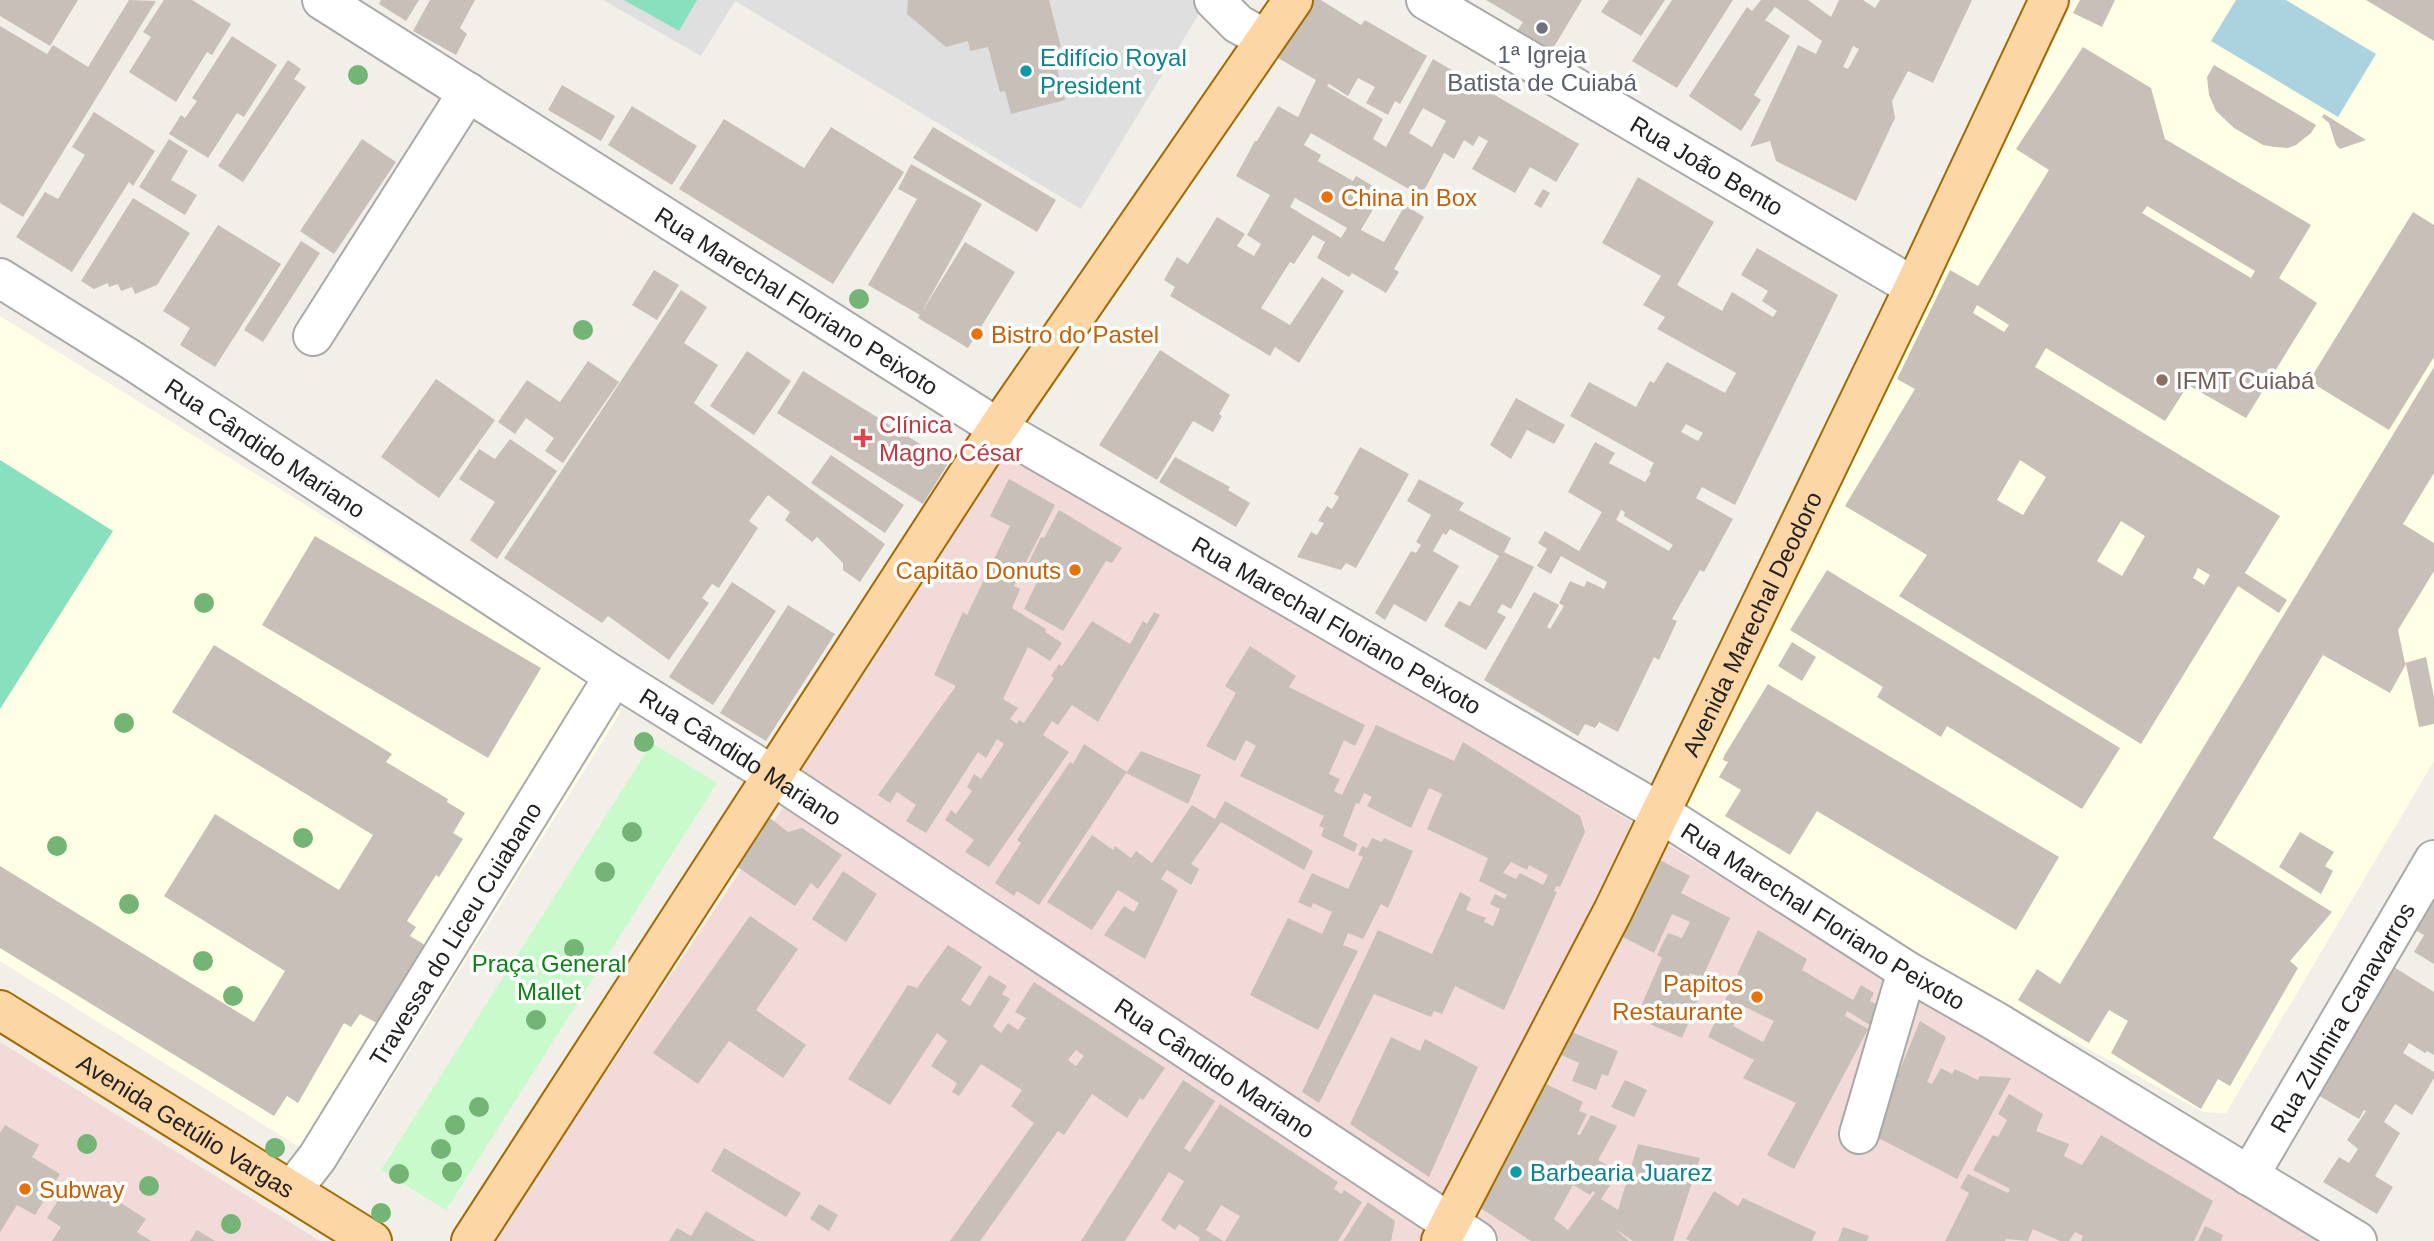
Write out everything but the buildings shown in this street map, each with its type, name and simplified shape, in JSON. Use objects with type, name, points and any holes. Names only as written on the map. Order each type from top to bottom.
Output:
[{"type":"main road","points":[[471,1241],[998,428],[1293,0]]},
{"type":"main road","name":"Avenida Marechal Deodoro","points":[[1456,1235],[1914,287],[2049,0]]},
{"type":"main road","name":"Avenida Getúlio Vargas","points":[[0,1010],[372,1241]]},
{"type":"street","name":"Rua Marechal Floriano Peixoto","points":[[322,0],[998,428],[1659,813],[1907,971],[1995,1021],[2357,1241]]},
{"type":"street","points":[[1214,0],[1238,24],[1265,39]]},
{"type":"street","name":"Rua João Bento","points":[[1426,0],[1914,287]]},
{"type":"street","points":[[313,336],[468,92]]},
{"type":"street","name":"Rua Cândido Mariano","points":[[0,278],[133,361],[614,676],[772,775],[1456,1235]]},
{"type":"street","name":"Travessa do Liceu Cuiabano","points":[[292,1190],[324,1146],[614,676]]},
{"type":"street","name":"Rua Zulmira Canavarros","points":[[2249,1175],[2434,860]]},
{"type":"street","points":[[1859,1134],[1907,971]]},
{"type":"shaded area","points":[[603,0],[1192,0],[1200,12],[1081,209],[735,1],[701,56]]},
{"type":"shaded area","name":"IFMT Cuiabá","points":[[2074,0],[2434,0],[2434,761],[2226,1113],[2203,1112],[1702,835],[1684,803]]},
{"type":"shaded area","points":[[0,316],[605,690],[620,713],[343,1157],[317,1158],[0,961]]},
{"type":"shaded area","points":[[1007,450],[1632,822],[1445,1209],[796,777]]},
{"type":"shaded area","points":[[786,803],[1434,1230],[1428,1241],[493,1241]]},
{"type":"shaded area","points":[[1660,840],[2319,1241],[1501,1241],[1474,1223]]},
{"type":"shaded area","points":[[0,1042],[320,1241],[0,1241]]},
{"type":"green space","points":[[624,0],[697,0],[679,31]]},
{"type":"green space","points":[[0,460],[113,531],[0,709]]},
{"type":"green space","name":"Praça General Mallet","points":[[652,743],[717,783],[446,1210],[381,1170]]},
{"type":"water","points":[[2236,0],[2286,0],[2376,54],[2338,117],[2211,41]]},
{"type":"place","name":"1ª Igreja Batista de Cuiabá","points":[[1542,28]]},
{"type":"place","name":"Edifício Royal President","points":[[1026,71]]},
{"type":"place","name":"China in Box","points":[[1327,197]]},
{"type":"place","name":"Bistro do Pastel","points":[[977,334]]},
{"type":"place","name":"IFMT Cuiabá","points":[[2162,380]]},
{"type":"place","name":"Clínica Magno César","points":[[863,438]]},
{"type":"place","name":"Capitão Donuts","points":[[1075,570]]},
{"type":"place","name":"Papitos Restaurante","points":[[1757,997]]},
{"type":"place","name":"Barbearia Juarez","points":[[1516,1172]]},
{"type":"place","name":"Subway","points":[[25,1189]]}]
